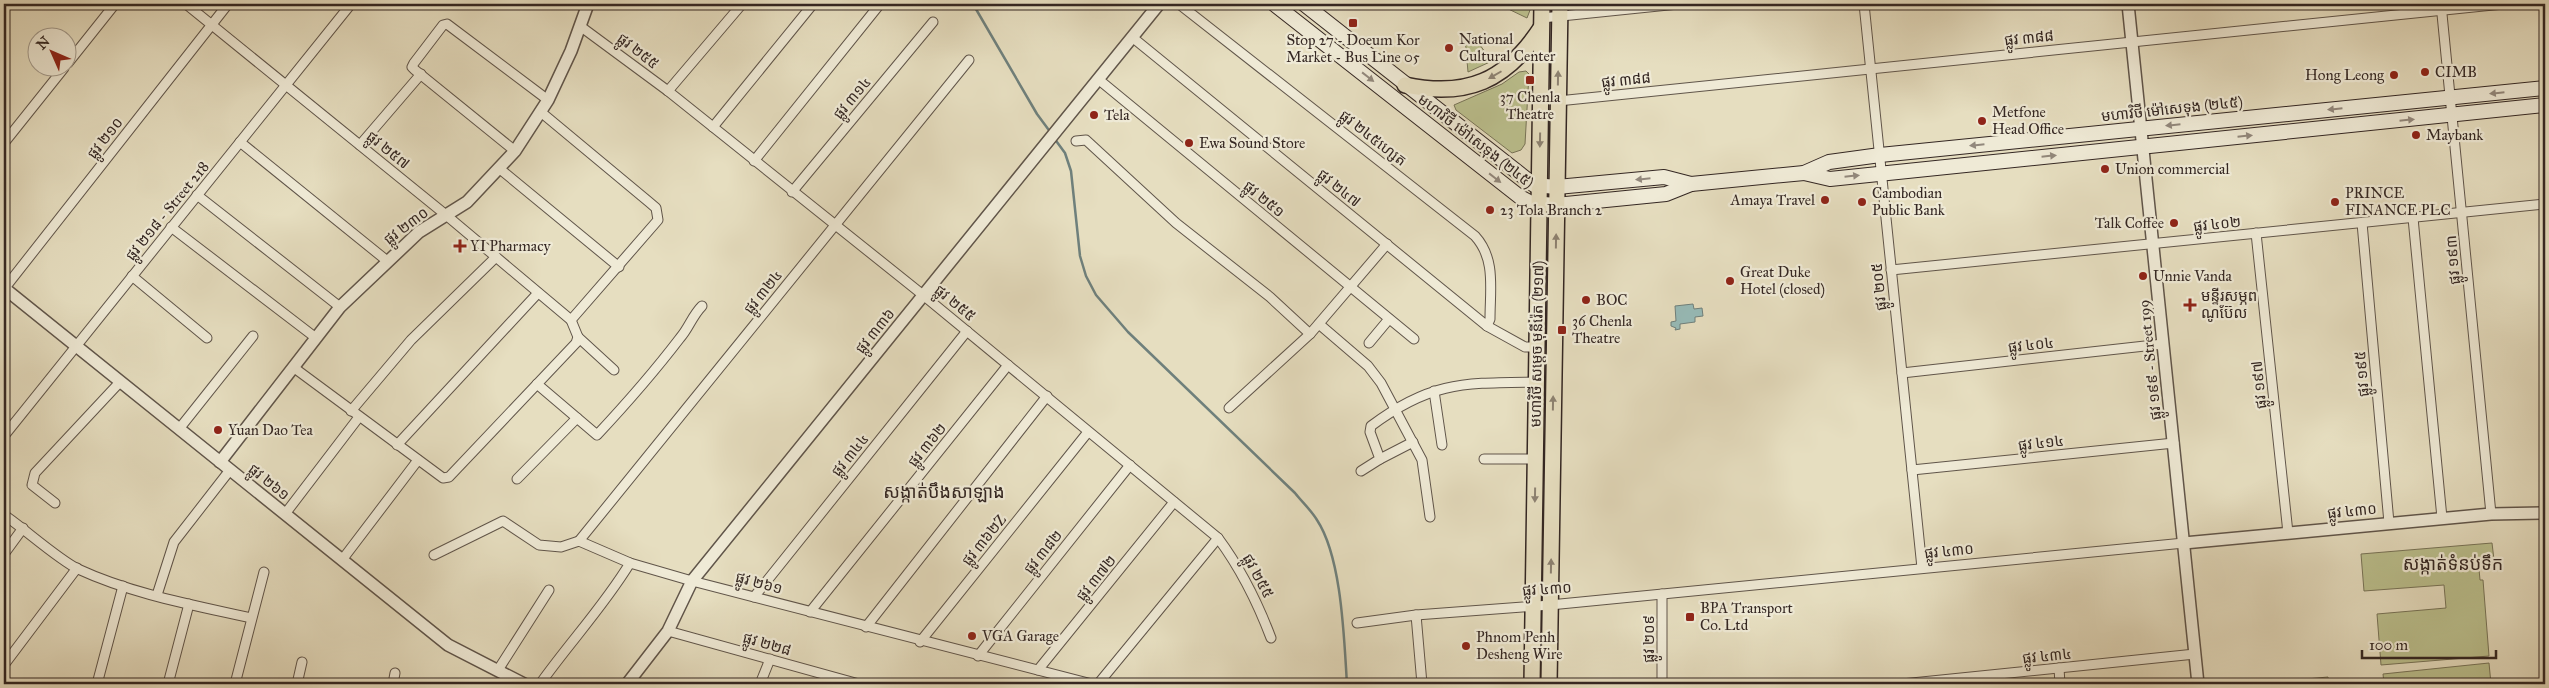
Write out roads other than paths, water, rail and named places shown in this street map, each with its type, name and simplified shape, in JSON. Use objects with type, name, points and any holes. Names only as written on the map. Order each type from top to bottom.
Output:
[{"type":"main road","name":"មហាវិថី ម៉ៅសេទុង (២៤៥)","points":[[1274,4],[1520,198],[1539,205],[1556,206],[1666,194],[1691,184],[1804,172],[1829,162],[1880,155],[2545,88]]},
{"type":"main road","name":"មហាវិថី ម៉ៅសេទុង (២៤៥)","points":[[1304,4],[1529,182],[1539,186],[1557,188],[1664,178],[1691,184]]},
{"type":"main road","name":"មហាវិថី សម្តេច មុនីរ៉េត (២១៧)","points":[[1549,684],[1560,10]]},
{"type":"main road","name":"មហាវិថី សម្តេច មុនីរ៉េត (២១៧)","points":[[1532,684],[1542,17]]},
{"type":"main road","points":[[1405,85],[1425,89],[1446,90],[1467,87],[1487,80],[1506,69],[1526,51],[1542,17]]},
{"type":"main road","name":"មហាវិថី ម៉ៅសេទុង (២៤៥)","points":[[1804,172],[1830,178],[2545,105]]},
{"type":"street","points":[[78,50],[114,4]]},
{"type":"street","name":"ផ្លូវ ២៥៧","points":[[186,4],[446,215],[571,320]]},
{"type":"street","name":"ផ្លូវ ២១០","points":[[4,289],[228,4]]},
{"type":"street","name":"ផ្លូវ ២១៨ - Street 218","points":[[4,436],[351,4]]},
{"type":"street","name":"ផ្លូវ ២៣០","points":[[220,462],[340,307],[386,260],[419,232],[467,202],[515,151],[542,113],[580,26],[586,4]]},
{"type":"street","points":[[668,92],[742,4]]},
{"type":"street","points":[[713,127],[813,4]]},
{"type":"street","points":[[754,161],[880,4]]},
{"type":"street","name":"ផ្លូវ ៣៣៦","points":[[627,684],[668,631],[692,581],[1159,4]]},
{"type":"street","name":"ផ្លូវ ២៤៥ហ្សេត","points":[[1179,4],[1475,236],[1485,247],[1489,257],[1490,319],[1487,326]]},
{"type":"street","points":[[1542,17],[1560,10],[1678,4]]},
{"type":"street","name":"ផ្លូវ ២០៥","points":[[1864,4],[1922,568]]},
{"type":"street","name":"ផ្លូវ ១៩៩ - Street 199","points":[[2128,4],[2198,684]]},
{"type":"street","name":"ផ្លូវ ៣៨៨","points":[[1558,101],[2132,42],[2441,7],[2503,4]]},
{"type":"street","name":"ផ្លូវ ១៩៣","points":[[2441,7],[2491,514]]},
{"type":"street","name":"ផ្លូវ ៣១៤","points":[[792,192],[933,22]]},
{"type":"street","points":[[515,151],[412,67],[414,63],[443,25],[447,24],[548,100]]},
{"type":"street","name":"ផ្លូវ ២៥៥","points":[[580,26],[713,127],[923,295],[1218,538],[1238,566],[1255,597],[1271,638]]},
{"type":"street","name":"ផ្លូវ ២៤៧","points":[[1132,37],[1487,326],[1525,347],[1536,347]]},
{"type":"street","name":"ផ្លូវ ៣២៤","points":[[579,542],[969,60]]},
{"type":"street","points":[[360,145],[421,74]]},
{"type":"street","points":[[4,143],[56,78]]},
{"type":"street","name":"ផ្លូវ ២៥១","points":[[1098,79],[1414,339]]},
{"type":"street","points":[[542,113],[656,208],[658,220],[571,320],[578,337],[614,370]]},
{"type":"street","points":[[1076,141],[1086,140],[1176,222],[1270,297],[1310,334]]},
{"type":"street","points":[[240,142],[386,260]]},
{"type":"street","points":[[500,169],[619,266]]},
{"type":"street","points":[[198,195],[340,307]]},
{"type":"street","name":"ផ្លូវ ៤០២","points":[[1891,270],[2545,204]]},
{"type":"street","points":[[2414,218],[2442,518]]},
{"type":"street","name":"ផ្លូវ ១៩៥","points":[[2362,223],[2389,523]]},
{"type":"street","points":[[172,227],[316,338]]},
{"type":"street","name":"ផ្លូវ ១៩៧","points":[[2256,234],[2288,533]]},
{"type":"street","points":[[1229,408],[1310,334],[1387,244]]},
{"type":"street","points":[[351,411],[411,340],[496,257]]},
{"type":"street","points":[[132,276],[207,338]]},
{"type":"street","name":"ផ្លូវ ២៦១","points":[[4,289],[448,645],[524,684]]},
{"type":"street","points":[[397,445],[538,293]]},
{"type":"street","points":[[538,384],[597,435],[630,400],[682,336],[693,315],[702,306]]},
{"type":"street","points":[[1369,343],[1389,318]]},
{"type":"street","points":[[1319,324],[1368,366],[1381,383],[1422,460],[1430,517]]},
{"type":"street","name":"ផ្លូវ ៣៤៤","points":[[754,596],[967,331]]},
{"type":"street","points":[[179,429],[253,336]]},
{"type":"street","points":[[294,367],[440,477],[449,477],[576,343],[578,337]]},
{"type":"street","name":"ផ្លូវ ៤០៤","points":[[1902,373],[2163,344]]},
{"type":"street","name":"ផ្លូវ ៣៦២","points":[[810,612],[1008,365]]},
{"type":"street","points":[[55,503],[32,484],[35,473],[120,382]]},
{"type":"street","points":[[1380,459],[1370,429],[1394,409],[1434,391],[1469,383],[1536,382]]},
{"type":"street","points":[[1434,391],[1442,446]]},
{"type":"street","points":[[866,627],[1047,396]]},
{"type":"street","points":[[285,514],[359,417]]},
{"type":"street","points":[[517,479],[576,418]]},
{"type":"street","name":"ផ្លូវ ៣៦២Z","points":[[920,642],[1088,432]]},
{"type":"street","points":[[1361,471],[1413,442]]},
{"type":"street","name":"ផ្លូវ ៤១៤","points":[[1912,470],[2174,444]]},
{"type":"street","points":[[1484,459],[1535,459]]},
{"type":"street","points":[[342,560],[418,460]]},
{"type":"street","name":"ផ្លូវ ៣៨២","points":[[978,656],[1130,466]]},
{"type":"street","points":[[157,595],[174,542],[230,470]]},
{"type":"street","name":"ផ្លូវ ៣៧២","points":[[1038,670],[1174,502]]},
{"type":"street","name":"ផ្លូវ ៤៣០","points":[[1357,623],[1416,615],[1550,605],[2442,518],[2491,514],[2545,513]]},
{"type":"street","points":[[8,516],[77,568],[123,586],[188,604],[251,618]]},
{"type":"street","points":[[434,555],[503,521],[539,545],[561,547],[579,542]]},
{"type":"street","points":[[4,554],[23,528]]},
{"type":"street","points":[[1098,684],[1218,538]]},
{"type":"street","name":"ផ្លូវ ២៦១","points":[[579,542],[630,563],[692,581],[754,596],[920,642],[1092,684]]},
{"type":"street","points":[[540,684],[580,629],[614,590],[630,563]]},
{"type":"street","points":[[4,666],[77,568]]},
{"type":"street","points":[[235,684],[264,572]]},
{"type":"street","points":[[97,684],[123,586]]},
{"type":"street","points":[[498,670],[548,590]]},
{"type":"street","name":"ផ្លូវ ២០៩","points":[[1662,594],[1662,684]]},
{"type":"street","points":[[168,684],[188,604]]},
{"type":"street","points":[[1416,615],[1422,684]]},
{"type":"street","name":"ផ្លូវ ២២៨","points":[[668,631],[860,684]]},
{"type":"street","name":"ផ្លូវ ៤៣៤","points":[[1902,684],[2195,654]]},
{"type":"street","points":[[760,684],[770,659]]},
{"type":"street","points":[[297,684],[302,662]]},
{"type":"street","points":[[2059,668],[2060,684]]},
{"type":"street","points":[[393,684],[395,673]]},
{"type":"water","points":[[1693,304],[1694,309],[1702,308],[1703,316],[1695,317],[1695,322],[1680,324],[1680,329],[1675,330],[1676,328],[1671,326],[1671,322],[1676,321],[1675,306]]},
{"type":"waterway","points":[[973,4],[1037,114],[1051,133]]},
{"type":"waterway","points":[[1054,138],[1065,153],[1071,171],[1080,256],[1086,276],[1096,295],[1128,332],[1295,493],[1317,520],[1332,555],[1337,577],[1343,622],[1347,684]]},
{"type":"place","name":"Stop 27 - Doeum Kor Market - Bus Line 05","points":[[1353,23]]},
{"type":"place","name":"National Cultural Center","points":[[1449,48]]},
{"type":"place","name":"CIMB","points":[[2425,72]]},
{"type":"place","name":"Hong Leong","points":[[2394,75]]},
{"type":"place","name":"37 Chenla Theatre","points":[[1530,80]]},
{"type":"place","name":"Tela","points":[[1094,115]]},
{"type":"place","name":"Metfone Head Office","points":[[1982,121]]},
{"type":"place","name":"Maybank","points":[[2416,135]]},
{"type":"place","name":"Ewa Sound Store","points":[[1189,143]]},
{"type":"place","name":"Union commercial","points":[[2105,169]]},
{"type":"place","name":"Amaya Travel","points":[[1825,200]]},
{"type":"place","name":"Cambodian Public Bank","points":[[1862,202]]},
{"type":"place","name":"PRINCE FINANCE PLC","points":[[2335,202]]},
{"type":"place","name":"23 Tola Branch 2","points":[[1490,210]]},
{"type":"place","name":"Talk Coffee","points":[[2174,223]]},
{"type":"place","name":"YI Pharmacy","points":[[460,246]]},
{"type":"place","name":"Unnie Vanda","points":[[2143,276]]},
{"type":"place","name":"Great Duke Hotel (closed)","points":[[1730,281]]},
{"type":"place","name":"BOC","points":[[1586,300]]},
{"type":"place","name":"មន្ទីរសម្ភព ណូប៊ែល","points":[[2190,305]]},
{"type":"place","name":"36 Chenla Theatre","points":[[1562,330]]},
{"type":"place","name":"Yuan Dao Tea","points":[[218,430]]},
{"type":"place","name":"BPA Transport Co. Ltd","points":[[1690,617]]},
{"type":"place","name":"VGA Garage","points":[[972,636]]},
{"type":"place","name":"Phnom Penh Desheng Wire","points":[[1466,646]]},
{"type":"district","name":"សង្កាត់បឹងសាឡាង","points":[[944,492]]},
{"type":"district","name":"សង្កាត់ទំនប់ទឹក","points":[[2453,564]]}]
